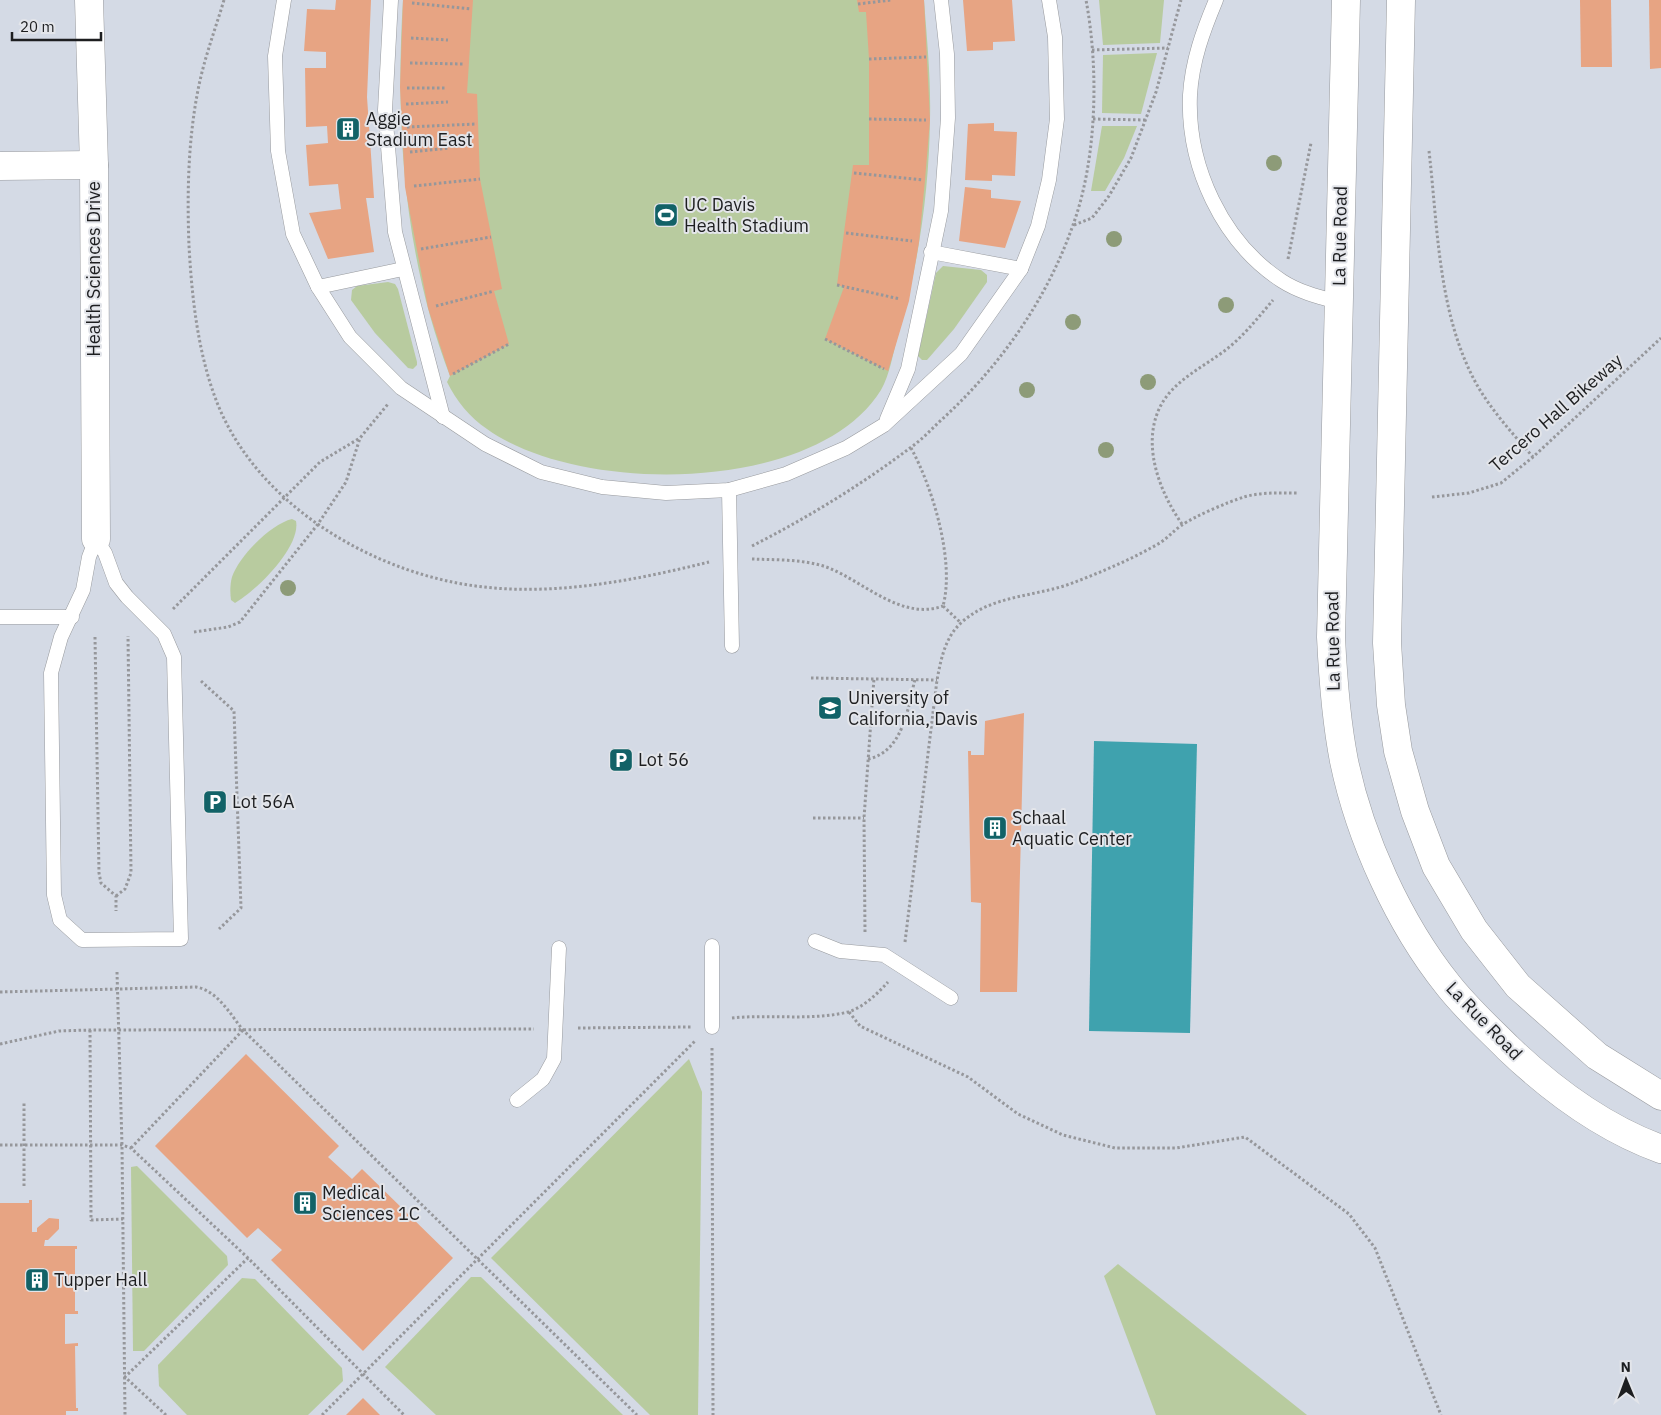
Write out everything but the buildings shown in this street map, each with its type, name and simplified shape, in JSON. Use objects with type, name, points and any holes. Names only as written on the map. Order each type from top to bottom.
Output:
[{"type":"street","name":"Health Sciences Drive","points":[[89,0],[94,165],[96,539]]},
{"type":"street","name":"La Rue Road","points":[[1346,0],[1331,637],[1334,698],[1344,762],[1360,817],[1383,877],[1410,929],[1448,985],[1530,1069],[1591,1115],[1643,1142],[1661,1149]]},
{"type":"street","points":[[1401,0],[1387,643],[1390,705],[1398,751],[1415,811],[1436,866],[1474,930],[1518,986],[1597,1056],[1661,1096]]},
{"type":"street","points":[[0,166],[94,165]]},
{"type":"lane","points":[[284,0],[275,56],[278,151],[293,234],[318,287],[350,337],[401,388],[485,444],[541,472],[602,487],[666,493],[729,490],[786,474],[846,448],[884,425],[961,354],[1021,269],[1038,226],[1049,180],[1057,119],[1055,38],[1049,0]]},
{"type":"lane","points":[[884,425],[908,369],[941,211],[948,118],[947,54],[941,0]]},
{"type":"lane","points":[[1216,0],[1201,35],[1190,94],[1190,126],[1202,176],[1218,213],[1248,255],[1282,281],[1308,294],[1338,302]]},
{"type":"lane","points":[[397,1],[385,110],[391,200],[403,269],[443,417]]},
{"type":"lane","points":[[931,252],[1021,269]]},
{"type":"lane","points":[[318,287],[403,269]]},
{"type":"lane","points":[[729,490],[732,646]]},
{"type":"lane","points":[[96,539],[105,553],[116,583],[127,597],[164,634],[174,658],[181,939],[82,940],[60,920],[54,895],[51,674],[60,637],[72,617],[83,590],[89,557],[96,539]]},
{"type":"lane","points":[[0,617],[72,617]]},
{"type":"lane","points":[[815,942],[840,951],[884,955],[951,998]]},
{"type":"lane","points":[[712,946],[712,1027]]},
{"type":"lane","points":[[517,1100],[543,1079],[554,1059],[559,948]]},
{"type":"path","points":[[224,0],[198,89],[192,137],[188,220],[196,311],[206,368],[218,405],[236,438],[256,468],[285,498],[318,524],[356,548],[400,567],[457,583],[545,589],[618,582],[729,557],[816,510],[911,448],[988,374],[1039,302],[1074,225],[1083,190],[1093,119],[1092,50],[1086,0]]},
{"type":"path","points":[[858,4],[891,0]]},
{"type":"path","points":[[1074,225],[1092,218],[1109,196],[1130,158],[1146,120],[1181,0]]},
{"type":"path","points":[[397,1],[471,9]]},
{"type":"path","points":[[410,38],[448,40]]},
{"type":"path","points":[[1092,50],[1168,48]]},
{"type":"path","points":[[869,60],[928,56]]},
{"type":"path","points":[[401,63],[464,64]]},
{"type":"path","points":[[400,88],[447,88]]},
{"type":"path","points":[[400,104],[448,102]]},
{"type":"path","points":[[869,119],[930,120]]},
{"type":"path","points":[[1093,119],[1146,120]]},
{"type":"path","points":[[401,127],[477,124]]},
{"type":"path","points":[[1288,260],[1312,137]]},
{"type":"path","points":[[1428,143],[1444,284],[1456,338],[1476,383],[1489,405],[1533,457]]},
{"type":"path","points":[[403,152],[449,148]]},
{"type":"path","points":[[854,173],[926,180]]},
{"type":"path","points":[[405,187],[480,179]]},
{"type":"path","points":[[846,233],[919,242]]},
{"type":"path","points":[[416,250],[491,237]]},
{"type":"path","points":[[837,286],[909,300]]},
{"type":"path","points":[[428,308],[494,291]]},
{"type":"path","points":[[1182,524],[1167,503],[1153,461],[1153,433],[1159,412],[1170,392],[1187,376],[1224,351],[1249,329],[1274,299]]},
{"type":"path","name":"Tercero Hall Bikeway","points":[[1432,497],[1469,494],[1501,483],[1533,457],[1661,338]]},
{"type":"path","points":[[825,339],[888,371]]},
{"type":"path","points":[[450,376],[509,344]]},
{"type":"path","points":[[173,609],[320,462],[360,438],[401,388]]},
{"type":"path","points":[[194,632],[228,627],[240,622],[318,524],[346,482],[360,438]]},
{"type":"path","points":[[911,448],[928,484],[941,533],[947,582],[943,606]]},
{"type":"path","points":[[322,1415],[685,1048],[712,1027],[733,1018],[822,1015],[849,1012],[865,1004],[879,993],[899,963],[904,948],[937,680],[942,654],[961,623],[978,610],[997,602],[1072,584],[1112,567],[1161,542],[1182,524],[1244,497],[1260,494],[1297,493]]},
{"type":"path","points":[[729,557],[798,561],[828,568],[901,606],[933,610],[943,606]]},
{"type":"path","points":[[943,606],[961,623]]},
{"type":"path","points":[[116,896],[125,889],[131,873],[128,636]]},
{"type":"path","points":[[96,637],[99,873],[101,883],[116,896],[116,911]]},
{"type":"path","points":[[811,678],[937,680]]},
{"type":"path","points":[[866,953],[864,818],[874,678]]},
{"type":"path","points":[[868,760],[880,757],[892,745],[905,724],[915,679]]},
{"type":"path","points":[[201,681],[234,711],[241,908],[219,929]]},
{"type":"path","points":[[813,818],[864,818]]},
{"type":"path","points":[[117,972],[120,1030],[125,1415]]},
{"type":"path","points":[[0,992],[206,989],[215,995],[243,1030],[637,1415]]},
{"type":"path","points":[[849,1012],[860,1026],[968,1077],[1018,1114],[1062,1135],[1115,1148],[1176,1148],[1246,1137],[1349,1214],[1375,1248],[1442,1415]]},
{"type":"path","points":[[0,1044],[59,1031],[90,1030],[712,1027]]},
{"type":"path","points":[[712,1027],[713,1415]]},
{"type":"path","points":[[90,1030],[91,1220],[123,1220]]},
{"type":"path","points":[[131,1148],[243,1030]]},
{"type":"path","points":[[24,1102],[24,1186]]},
{"type":"path","points":[[0,1145],[90,1144],[122,1145],[131,1148],[248,1258],[404,1415]]},
{"type":"path","points":[[125,1377],[248,1258]]},
{"type":"path","points":[[125,1377],[166,1415]]},
{"type":"shaded area","name":"University of California, Davis","points":[[0,0],[1661,0],[1661,1415],[0,1415]]},
{"type":"green space","name":"UC Davis Health Stadium","points":[[403,0],[924,0],[930,105],[925,203],[911,286],[889,372],[881,390],[849,425],[805,450],[752,466],[694,474],[635,473],[578,466],[527,451],[481,425],[464,408],[447,382],[450,376],[434,331],[422,285],[413,238],[406,191],[402,143],[400,95]]},
{"type":"green space","points":[[1099,0],[1164,0],[1160,43],[1103,45]]},
{"type":"green space","points":[[1157,53],[1141,114],[1102,113],[1103,55]]},
{"type":"green space","points":[[1102,126],[1137,126],[1124,158],[1105,191],[1091,191]]},
{"type":"green space","points":[[943,266],[981,270],[987,275],[987,282],[954,329],[927,360],[922,360],[918,356],[936,273]]},
{"type":"green space","points":[[388,282],[395,284],[398,289],[417,362],[413,369],[408,368],[375,333],[351,300],[352,290],[357,286]]},
{"type":"green space","points":[[292,519],[296,521],[296,531],[292,543],[284,555],[265,579],[235,603],[231,600],[231,583],[241,560],[266,534],[275,527]]},
{"type":"green space","points":[[689,1059],[702,1092],[698,1415],[650,1415],[491,1258]]},
{"type":"green space","points":[[137,1166],[227,1256],[228,1265],[144,1351],[133,1351],[131,1167]]},
{"type":"green space","points":[[1118,1264],[1307,1415],[1156,1415],[1104,1276]]},
{"type":"green space","points":[[471,1277],[481,1277],[623,1415],[436,1415],[385,1367]]},
{"type":"green space","points":[[242,1278],[255,1279],[342,1368],[343,1381],[308,1415],[187,1415],[159,1386],[158,1365]]},
{"type":"water","points":[[1094,741],[1197,744],[1190,1033],[1089,1031]]},
{"type":"place","name":"Aggie Stadium East","points":[[348,129]]},
{"type":"place","name":"UC Davis Health Stadium","points":[[666,215]]},
{"type":"place","name":"University of California, Davis","points":[[830,708]]},
{"type":"place","name":"Lot 56","points":[[621,760]]},
{"type":"place","name":"Lot 56A","points":[[215,802]]},
{"type":"place","name":"Schaal Aquatic Center","points":[[995,828]]},
{"type":"place","name":"Medical Sciences 1C","points":[[305,1203]]},
{"type":"place","name":"Tupper Hall","points":[[37,1280]]}]
